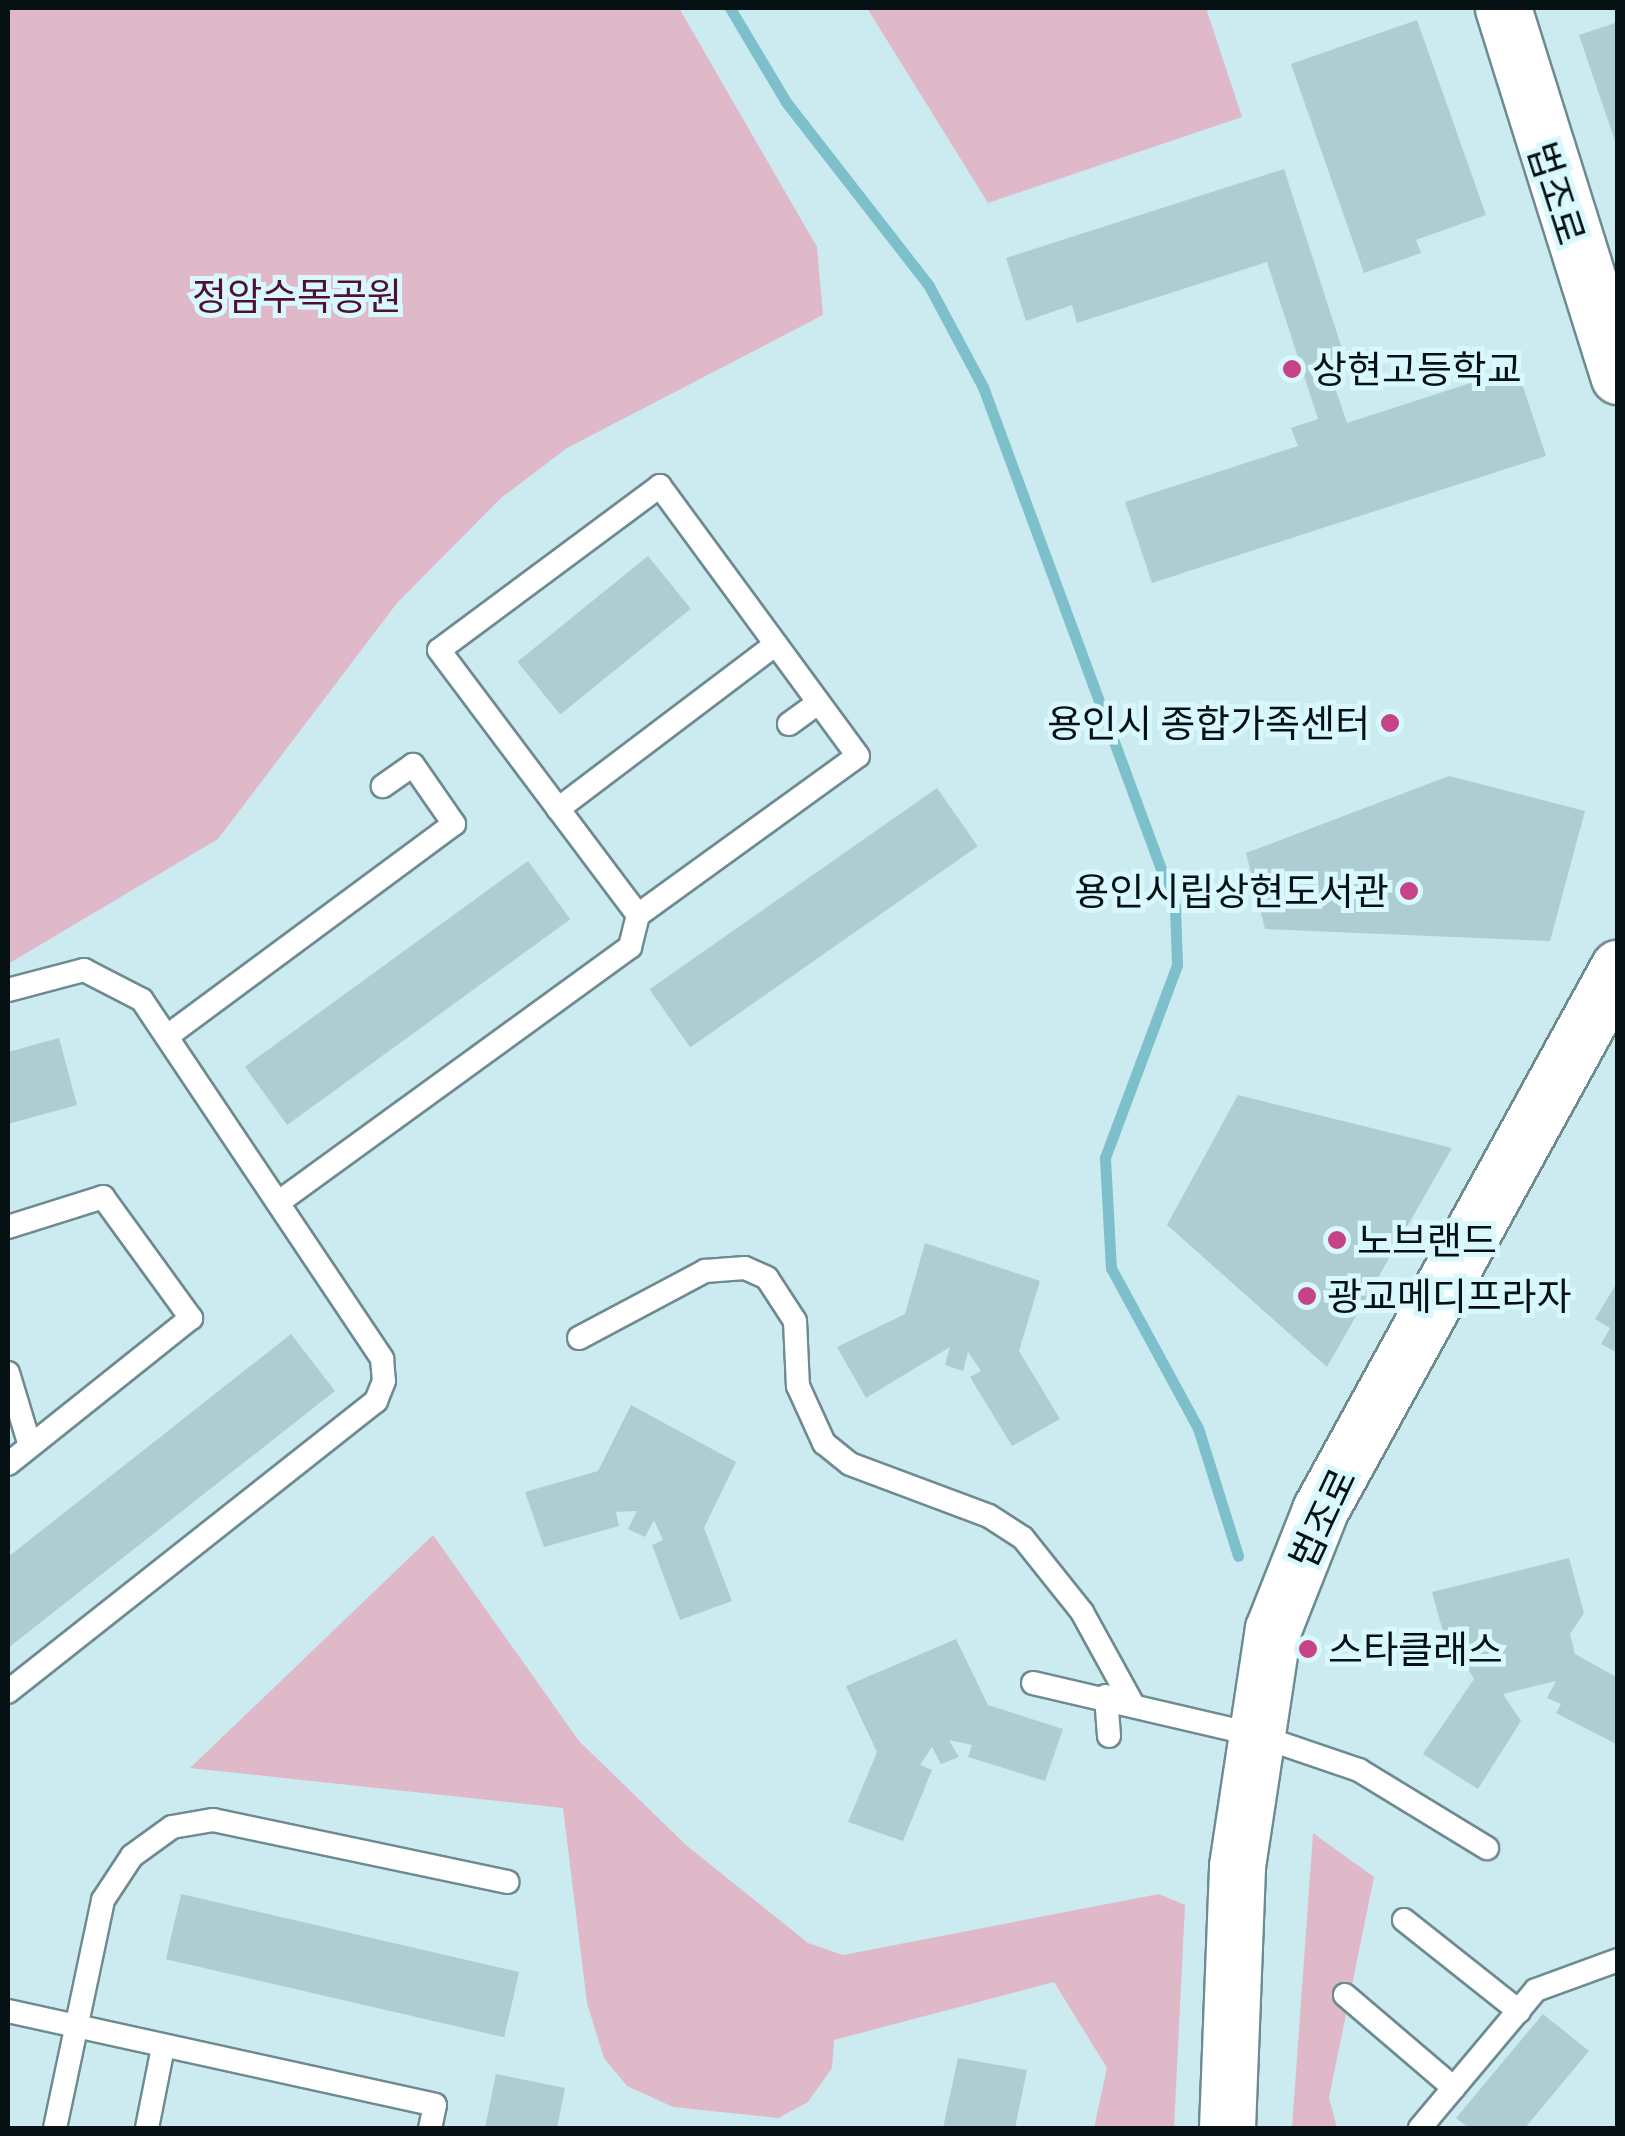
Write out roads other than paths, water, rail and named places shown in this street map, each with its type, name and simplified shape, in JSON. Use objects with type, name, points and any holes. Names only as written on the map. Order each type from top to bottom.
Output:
[{"type":"street","name":"법조로","points":[[1503,8],[1612,346]]},
{"type":"street","name":"법조로","points":[[1227,2128],[1238,1866],[1253,1734],[1273,1629],[1320,1510],[1618,968]]},
{"type":"lane","points":[[279,1202],[630,947],[638,916],[858,756],[660,486],[439,650],[638,916]]},
{"type":"lane","points":[[558,808],[776,644]]},
{"type":"lane","points":[[789,724],[818,702]]},
{"type":"lane","points":[[170,1034],[454,824],[413,765],[383,786]]},
{"type":"lane","points":[[8,990],[60,972],[109,975],[170,1034],[382,1359],[376,1401],[8,1692]]},
{"type":"lane","points":[[8,1228],[103,1198],[191,1318],[8,1464]]},
{"type":"lane","points":[[579,1338],[705,1271],[745,1268],[785,1294],[792,1389],[824,1444],[850,1464],[1023,1538],[1082,1612],[1132,1703]]},
{"type":"lane","points":[[8,1373],[12,1401],[30,1446]]},
{"type":"lane","points":[[1033,1683],[1106,1696],[1253,1734],[1359,1770],[1488,1848]]},
{"type":"lane","points":[[1106,1696],[1109,1736]]},
{"type":"lane","points":[[56,2128],[103,1900],[132,1856],[172,1827],[212,1820],[508,1882]]},
{"type":"lane","points":[[1404,1920],[1518,2011]]},
{"type":"lane","points":[[1420,2128],[1536,1990],[1618,1960]]},
{"type":"lane","points":[[1344,1995],[1454,2088]]},
{"type":"lane","points":[[8,2011],[435,2105],[430,2128]]},
{"type":"lane","points":[[147,2128],[163,2047]]},
{"type":"waterway","points":[[730,8],[786,102],[929,286],[983,387],[1175,907],[1177,965],[1105,1158],[1111,1268],[1198,1428],[1238,1556]]},
{"type":"place","name":"상현고등학교","points":[[1292,369]]},
{"type":"place","name":"용인시 종합가족센터","points":[[1390,723]]},
{"type":"place","name":"용인시립상현도서관","points":[[1409,891]]},
{"type":"place","name":"노브랜드","points":[[1337,1240]]},
{"type":"place","name":"광교메디프라자","points":[[1307,1296]]},
{"type":"place","name":"스타클래스","points":[[1308,1649]]},
{"type":"park label","name":"정암수목공원","points":[[297,296]]}]
